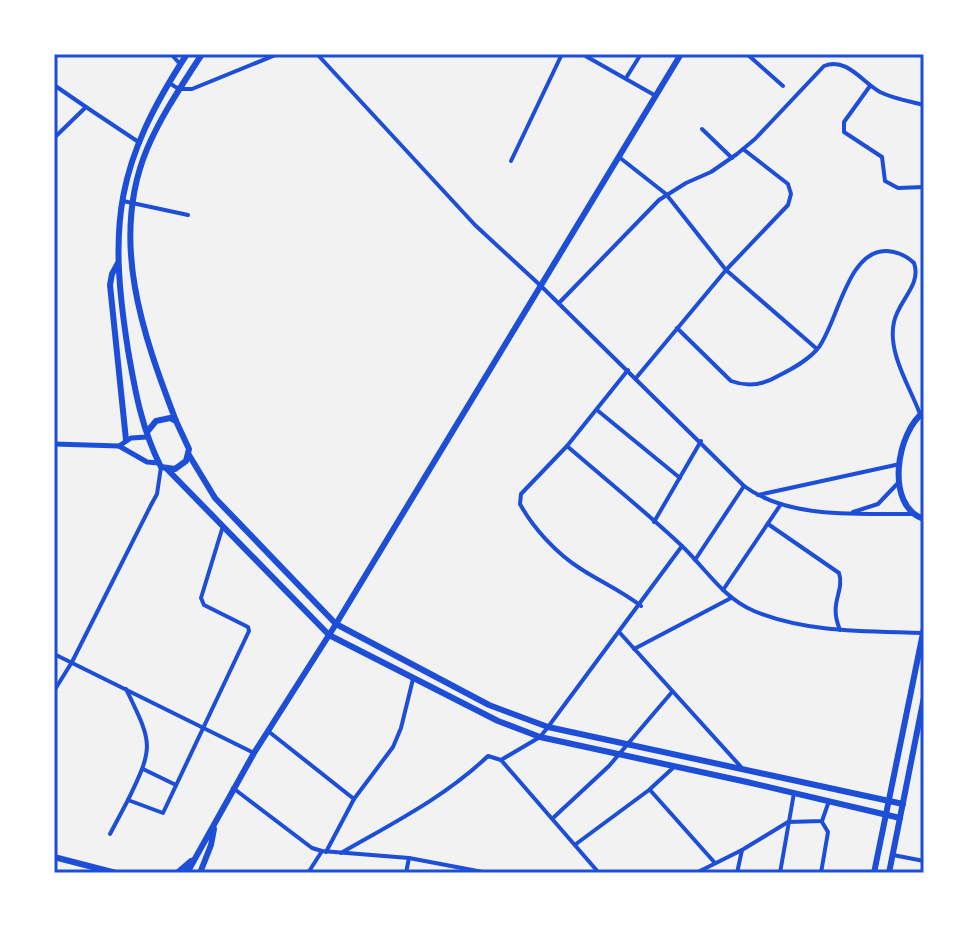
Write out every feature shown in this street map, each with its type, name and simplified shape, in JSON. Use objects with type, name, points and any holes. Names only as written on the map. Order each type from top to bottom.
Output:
[{"type":"main road","points":[[187,54],[138,141],[121,201],[118,263],[135,390],[147,435],[162,466],[329,635],[498,721],[540,737],[900,818]]},
{"type":"main road","points":[[202,54],[148,147],[138,176],[129,238],[136,299],[176,421],[189,455],[215,498],[336,624],[489,705],[548,727],[903,804]]},
{"type":"main road","points":[[187,873],[254,753],[336,624],[681,54]]},
{"type":"main road","points":[[118,263],[110,285],[122,443]]},
{"type":"main road","points":[[922,413],[910,427],[898,483],[905,502],[924,526]]},
{"type":"main road","points":[[147,435],[156,421],[163,418],[176,421]]},
{"type":"main road","points":[[162,466],[181,467],[189,455]]},
{"type":"main road","points":[[874,873],[924,631]]},
{"type":"main road","points":[[889,873],[924,697]]},
{"type":"main road","points":[[200,873],[215,825]]},
{"type":"main road","points":[[177,873],[196,856]]},
{"type":"main road","points":[[54,857],[116,873]]},
{"type":"main road","points":[[206,859],[210,873]]},
{"type":"street","points":[[171,54],[180,64]]},
{"type":"street","points":[[169,83],[179,89],[192,89],[278,54]]},
{"type":"street","points":[[317,54],[475,225],[559,303],[744,486],[756,495],[781,504],[919,517]]},
{"type":"street","points":[[511,161],[562,54]]},
{"type":"street","points":[[582,54],[656,96]]},
{"type":"street","points":[[626,78],[641,54]]},
{"type":"street","points":[[747,54],[783,86]]},
{"type":"street","points":[[559,303],[627,230],[666,194],[732,158],[824,66],[844,65],[871,86],[893,97],[924,105]]},
{"type":"street","points":[[54,85],[148,147]]},
{"type":"street","points":[[871,86],[844,122],[844,132],[882,157],[888,184],[898,188],[924,187]]},
{"type":"street","points":[[54,138],[86,107]]},
{"type":"street","points":[[702,129],[732,158]]},
{"type":"street","points":[[636,378],[726,270],[782,214],[791,194],[788,184],[743,149]]},
{"type":"street","points":[[619,157],[666,194],[726,270],[817,350]]},
{"type":"street","points":[[121,201],[188,215]]},
{"type":"street","points":[[677,328],[731,381],[742,385],[774,378],[817,350],[862,260],[874,252],[885,251],[907,257],[916,267],[916,277],[894,321],[893,335],[900,363],[922,413]]},
{"type":"street","points":[[628,370],[567,446],[521,494],[520,504],[535,525],[572,563],[614,586],[641,606]]},
{"type":"street","points":[[597,410],[680,478]]},
{"type":"street","points":[[54,444],[122,443],[136,436],[147,435]]},
{"type":"street","points":[[654,522],[701,441]]},
{"type":"street","points":[[54,691],[72,662],[157,494],[162,466],[147,462],[122,443]]},
{"type":"street","points":[[567,446],[682,546],[731,598],[770,617],[793,623],[840,630],[924,631]]},
{"type":"street","points":[[756,495],[900,464]]},
{"type":"street","points":[[851,513],[878,504],[898,483]]},
{"type":"street","points":[[695,560],[744,486]]},
{"type":"street","points":[[723,590],[781,504]]},
{"type":"street","points":[[768,524],[839,573],[841,581],[834,612],[840,630]]},
{"type":"street","points":[[128,800],[163,813],[249,631],[248,627],[204,605],[201,598],[223,526]]},
{"type":"street","points":[[501,760],[540,737],[641,606],[682,546]]},
{"type":"street","points":[[634,649],[731,598]]},
{"type":"street","points":[[620,633],[742,769]]},
{"type":"street","points":[[54,654],[254,753]]},
{"type":"street","points":[[308,873],[324,852],[354,799],[393,747],[413,679]]},
{"type":"street","points":[[110,834],[148,756],[148,740],[126,689]]},
{"type":"street","points":[[553,818],[618,755],[673,691]]},
{"type":"street","points":[[268,731],[354,799]]},
{"type":"street","points":[[339,854],[435,799],[473,772],[488,756],[501,760],[599,873]]},
{"type":"street","points":[[576,844],[649,790],[674,767]]},
{"type":"street","points":[[143,769],[176,785]]},
{"type":"street","points":[[233,788],[312,848],[339,854],[409,858],[488,873]]},
{"type":"street","points":[[649,790],[715,863]]},
{"type":"street","points":[[780,873],[794,793]]},
{"type":"street","points":[[821,873],[828,832],[822,821],[829,801]]},
{"type":"street","points":[[696,873],[788,822],[822,821]]},
{"type":"street","points":[[737,873],[742,850]]},
{"type":"street","points":[[893,855],[924,861]]},
{"type":"street","points":[[406,873],[409,858]]}]
